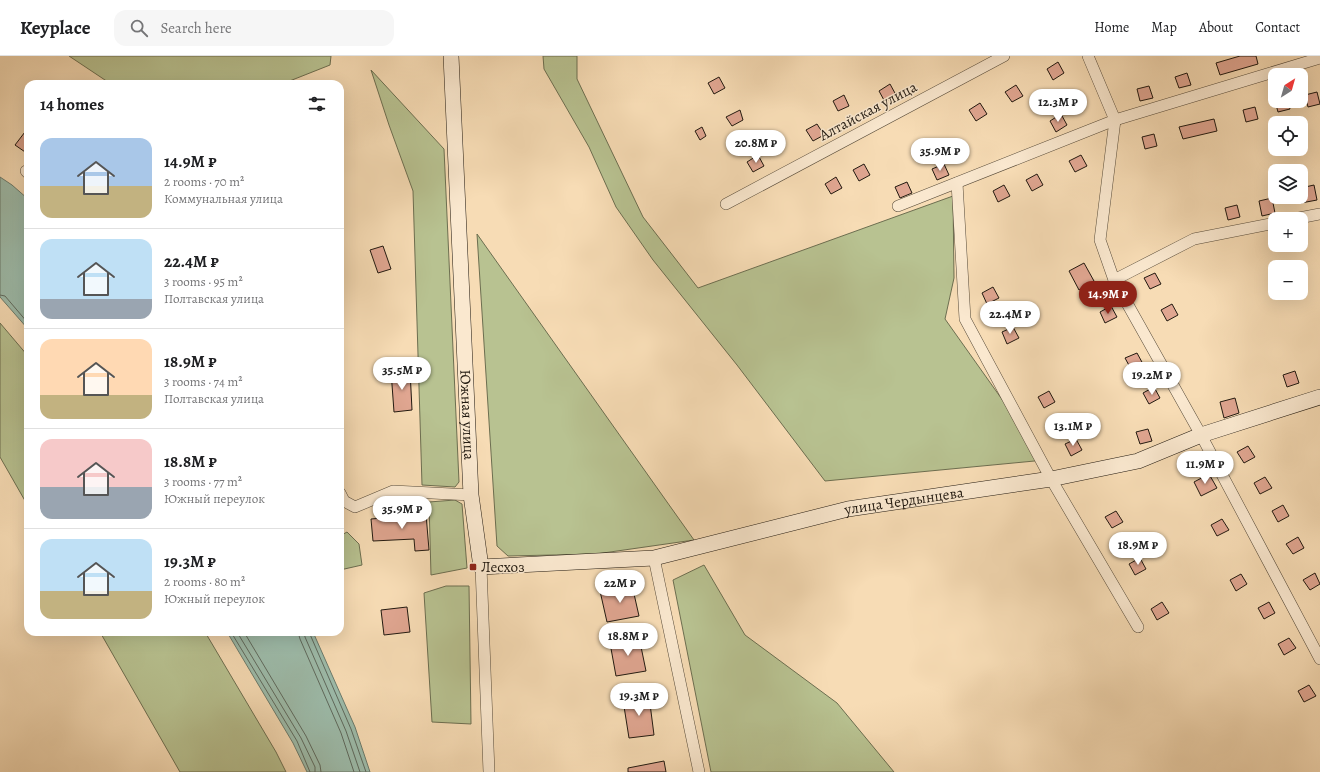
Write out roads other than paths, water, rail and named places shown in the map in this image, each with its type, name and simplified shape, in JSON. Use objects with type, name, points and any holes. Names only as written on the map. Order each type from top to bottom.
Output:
[{"type":"street","name":"Южная улица","points":[[451,56],[471,495],[481,567],[489,772]]},
{"type":"street","name":"Алтайская улица","points":[[726,204],[1004,56]]},
{"type":"street","points":[[1088,56],[1115,120],[1100,240],[1114,280],[1201,435],[1320,660]]},
{"type":"street","points":[[898,206],[1115,120],[1320,58]]},
{"type":"street","points":[[957,183],[965,318],[1051,479],[1138,627]]},
{"type":"street","points":[[1308,216],[1320,214]]},
{"type":"street","points":[[1114,280],[1194,239],[1268,224]]},
{"type":"street","name":"улица Чердынцева","points":[[481,567],[654,558],[848,509],[1051,479],[1138,462],[1201,435],[1320,397]]},
{"type":"street","points":[[344,501],[355,507],[393,492],[471,495]]},
{"type":"street","points":[[654,558],[699,772]]},
{"type":"water","points":[[0,177],[24,196],[24,324],[0,297]]},
{"type":"water","points":[[229,636],[315,636],[355,727],[370,772],[307,772],[293,743]]},
{"type":"place","name":"Лесхоз","points":[[473,567]]}]
